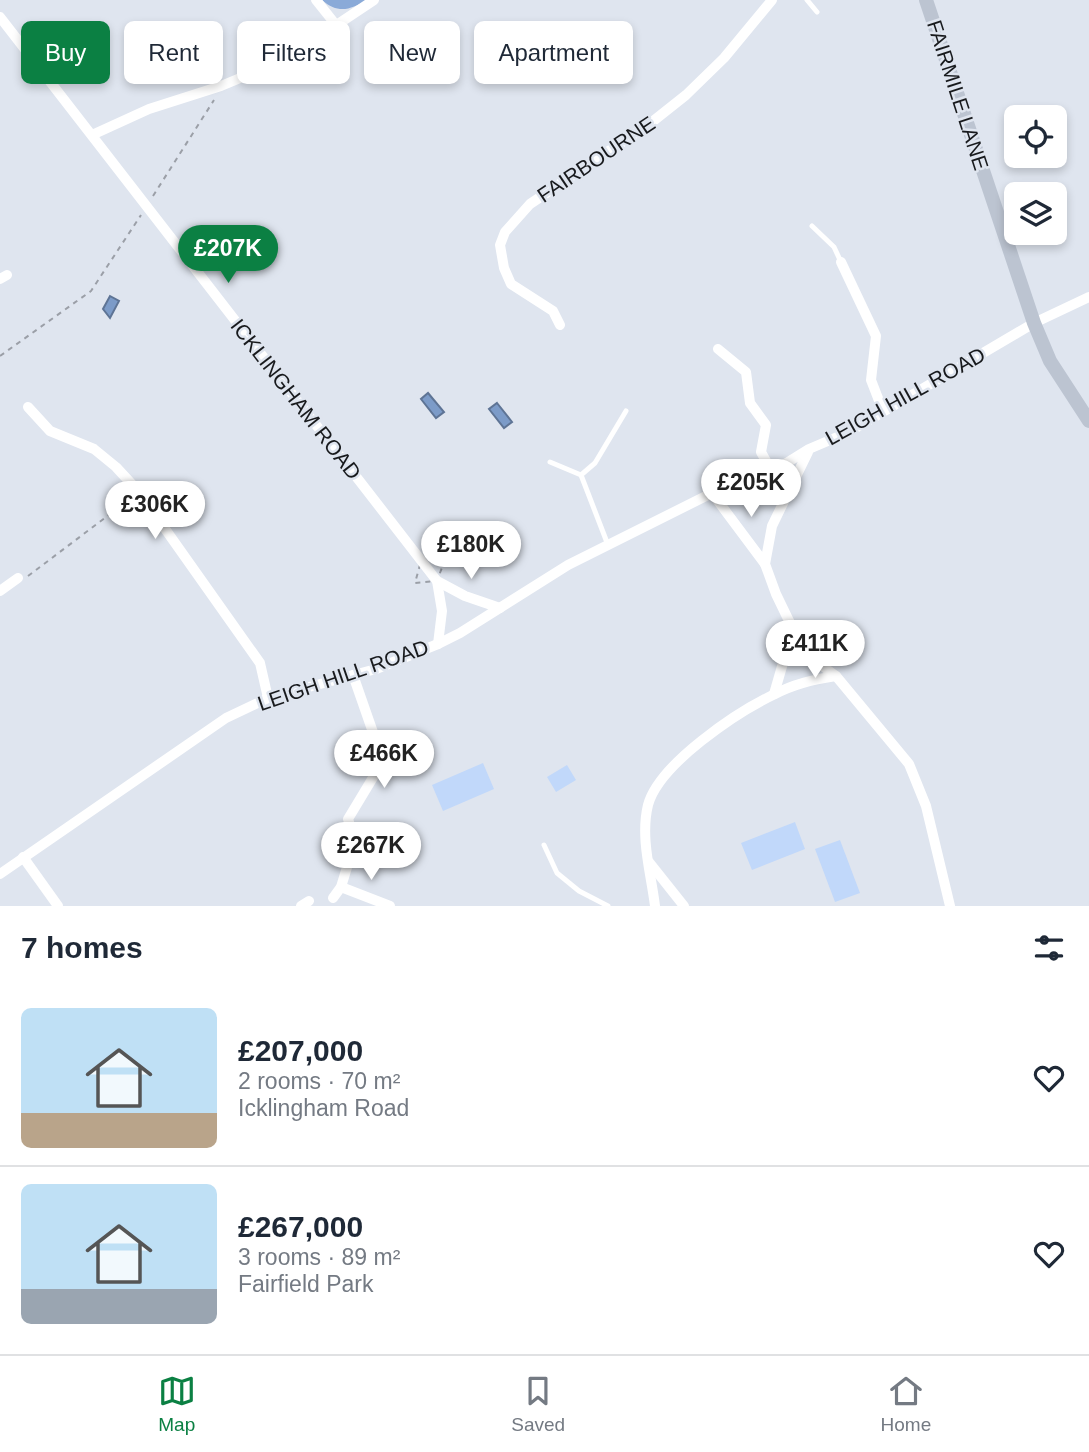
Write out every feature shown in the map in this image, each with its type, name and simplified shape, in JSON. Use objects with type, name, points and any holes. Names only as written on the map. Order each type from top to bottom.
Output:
[{"type":"street","points":[[316,0],[333,21]]},
{"type":"street","points":[[342,21],[374,0]]},
{"type":"street","name":"FAIRBOURNE","points":[[560,326],[552,311],[511,284],[500,245],[505,232],[530,204],[652,122],[686,95],[724,58],[772,0]]},
{"type":"street","name":"FAIRMILE LANE","points":[[926,0],[1034,323],[1049,360],[1089,421]]},
{"type":"street","name":"ICKLINGHAM ROAD","points":[[0,17],[437,581],[465,596],[500,608]]},
{"type":"street","points":[[92,135],[149,108],[237,79]]},
{"type":"street","points":[[841,262],[876,336],[871,380],[883,411]]},
{"type":"street","name":"LEIGH HILL ROAD","points":[[0,874],[226,718],[268,698],[398,661],[438,644],[568,565],[712,493],[772,472],[809,449],[849,432],[1034,323],[1089,297]]},
{"type":"street","points":[[718,349],[746,372],[750,403],[766,425],[761,452],[772,472]]},
{"type":"street","points":[[28,407],[50,431],[94,449],[116,467],[139,492],[260,663],[268,698]]},
{"type":"street","points":[[765,564],[772,526],[809,449]]},
{"type":"street","points":[[712,493],[765,564],[790,624],[814,660],[836,676],[909,764],[926,806],[950,906]]},
{"type":"street","points":[[0,591],[18,578]]},
{"type":"street","points":[[437,581],[442,611],[438,644]]},
{"type":"street","points":[[774,694],[785,656],[790,624]]},
{"type":"street","points":[[333,898],[341,887],[355,841],[348,819],[383,761],[353,675]]},
{"type":"street","points":[[654,906],[643,830],[649,802],[661,778],[722,726],[774,694],[811,680],[836,676]]},
{"type":"street","points":[[23,857],[58,906]]},
{"type":"street","points":[[649,862],[684,906]]},
{"type":"street","points":[[341,887],[390,906]]},
{"type":"lane","points":[[807,0],[817,12]]},
{"type":"lane","points":[[812,226],[834,247],[841,262]]},
{"type":"lane","points":[[581,475],[595,463],[626,411]]},
{"type":"lane","points":[[550,462],[581,475],[608,546]]},
{"type":"lane","points":[[544,845],[557,873],[579,891],[608,906]]},
{"type":"path","points":[[0,356],[91,291],[210,109],[221,86]]},
{"type":"path","points":[[18,578],[23,580],[139,492]]},
{"type":"shaded area","points":[[322,0],[367,0],[339,9]]},
{"type":"shaded area","points":[[110,296],[119,301],[110,318],[103,309]]},
{"type":"shaded area","points":[[428,393],[444,412],[436,418],[421,399]]},
{"type":"shaded area","points":[[497,403],[512,422],[504,428],[489,409]]},
{"type":"shaded area","points":[[483,763],[494,789],[443,811],[432,785]]},
{"type":"shaded area","points":[[567,765],[576,780],[556,792],[547,777]]},
{"type":"shaded area","points":[[795,822],[805,849],[752,870],[741,843]]},
{"type":"shaded area","points":[[840,840],[860,893],[835,902],[815,849]]}]
